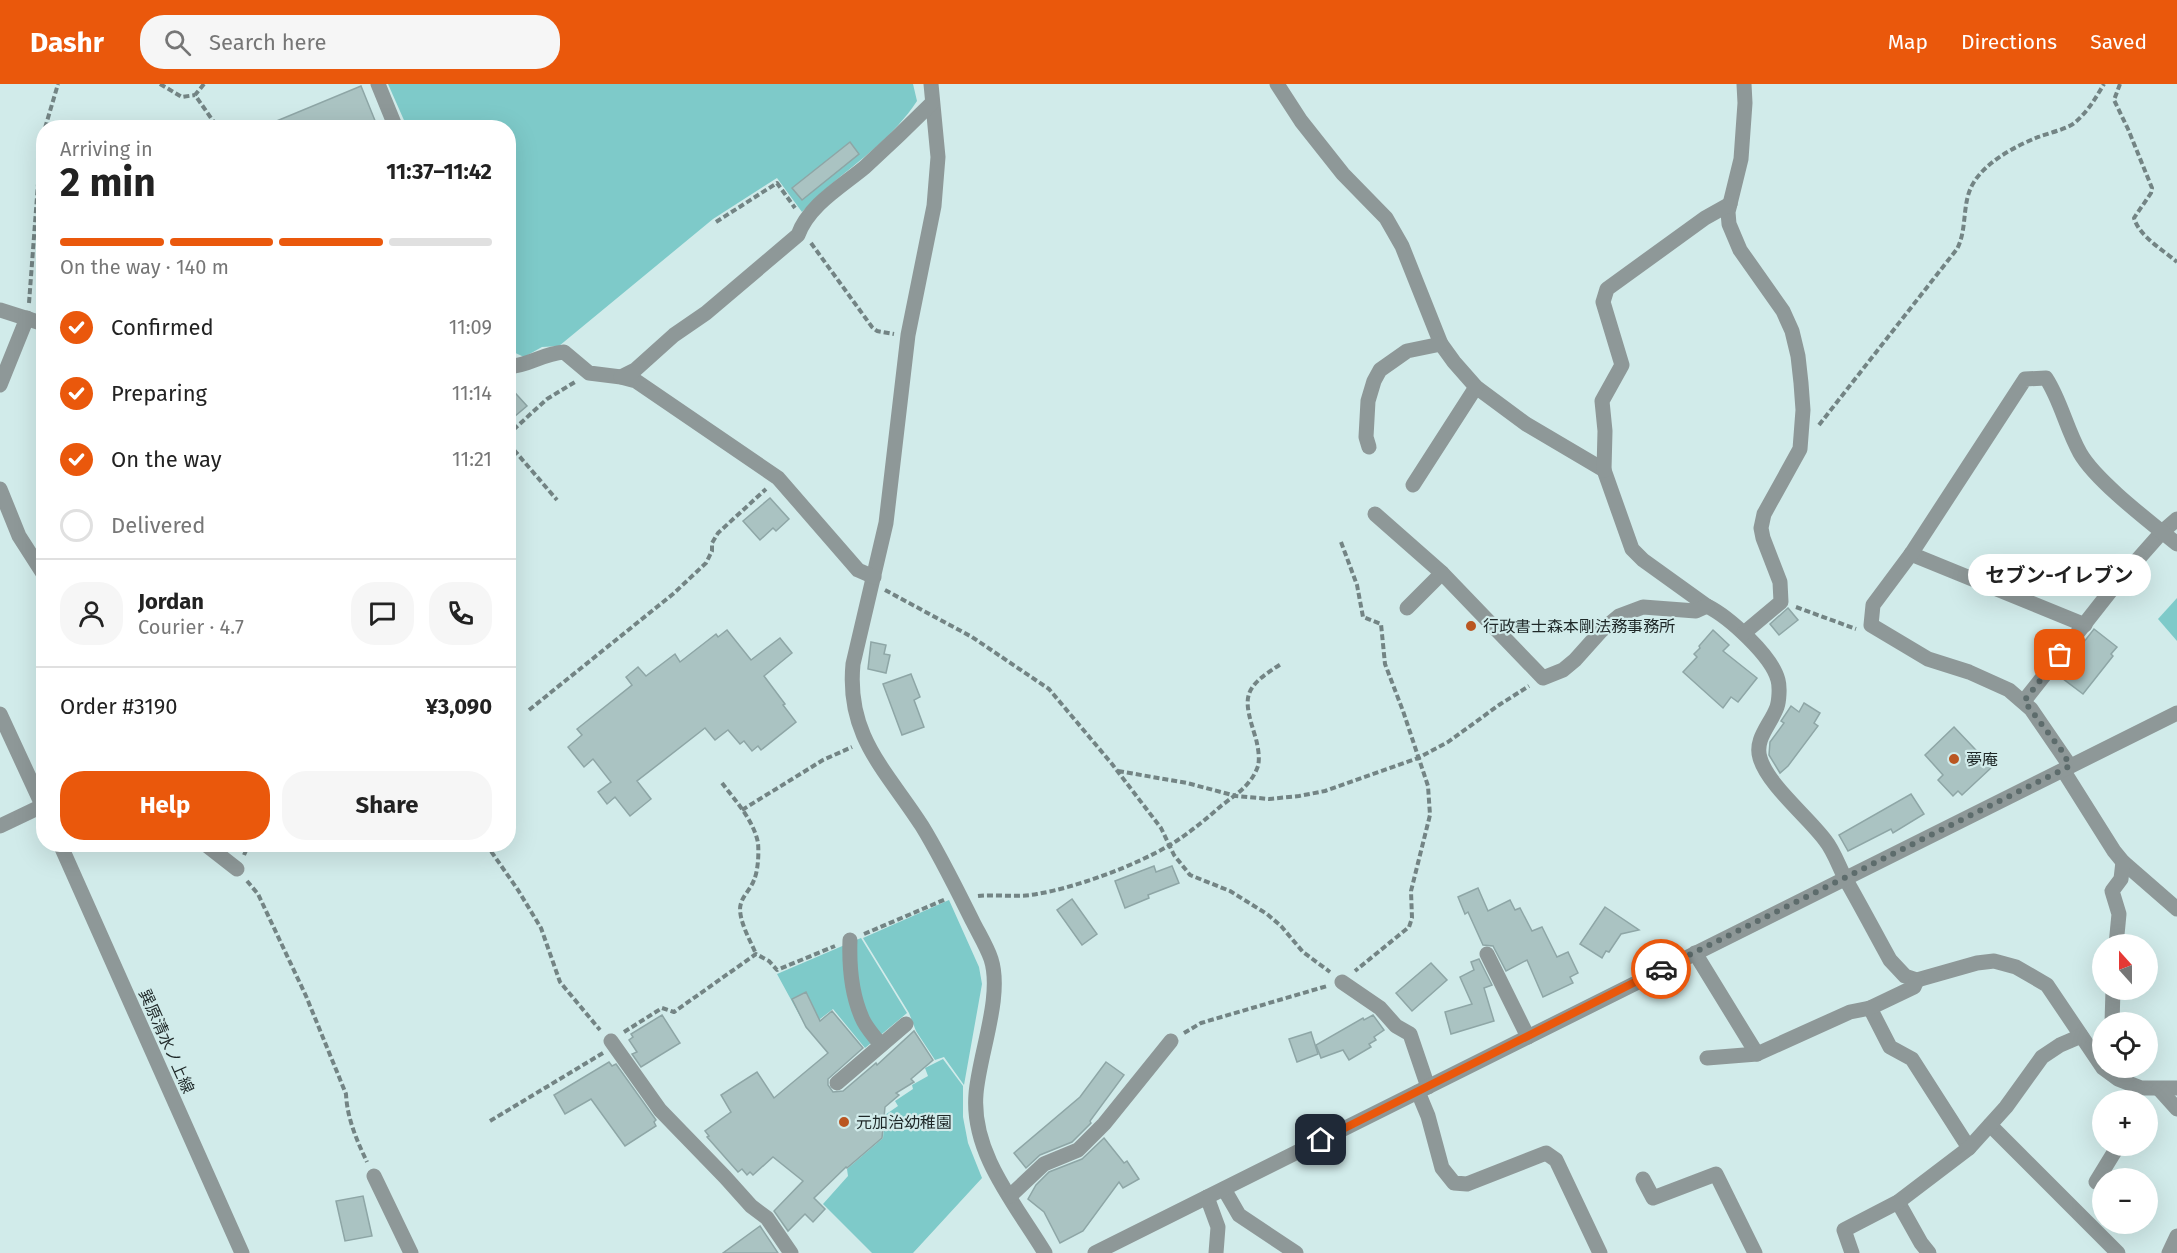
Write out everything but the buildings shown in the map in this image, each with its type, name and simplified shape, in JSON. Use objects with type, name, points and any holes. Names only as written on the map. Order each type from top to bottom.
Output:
[{"type":"street","points":[[378,84],[393,120]]},
{"type":"street","points":[[932,84],[938,157],[934,206],[908,335],[886,523],[853,664],[851,682],[853,705],[873,755],[921,826],[961,897],[991,960],[994,982],[976,1095],[976,1119],[989,1163],[1046,1253]]},
{"type":"street","points":[[1277,84],[1301,122],[1342,174],[1386,218],[1402,246],[1440,344],[1476,387],[1526,424],[1604,470]]},
{"type":"street","points":[[1744,84],[1741,159],[1728,212],[1729,224],[1733,237],[1783,311],[1792,331],[1798,356],[1803,411],[1800,449],[1764,514],[1761,528],[1780,582],[1781,602],[1744,633]]},
{"type":"street","points":[[621,377],[635,370],[674,335],[706,314],[801,227],[831,194],[864,167],[932,103]]},
{"type":"street","points":[[1730,204],[1705,218],[1607,289],[1603,302],[1622,365],[1602,401],[1604,470],[1632,549],[1643,560],[1707,606],[1718,611],[1744,633],[1779,681],[1777,706],[1761,736],[1759,756],[1762,764],[1826,841],[1890,960],[1905,976],[1917,980],[1977,963],[1994,961],[2016,967],[2047,985],[2092,1052]]},
{"type":"street","points":[[0,310],[36,321]]},
{"type":"street","points":[[0,385],[27,318]]},
{"type":"street","points":[[1369,447],[1366,437],[1368,401],[1380,370],[1407,351],[1440,344]]},
{"type":"street","points":[[516,366],[523,366],[548,353],[564,352],[588,374],[636,381],[778,478],[858,570],[873,581]]},
{"type":"street","points":[[2177,544],[2101,479],[2081,455],[2068,430],[2056,394],[2046,378],[2025,379],[1911,554],[1874,605],[1871,625],[1928,659],[1969,672],[2009,690],[2024,701],[2062,751],[2066,768],[2123,862],[2177,909]]},
{"type":"street","points":[[1413,485],[1476,387]]},
{"type":"street","points":[[0,489],[19,536],[36,563]]},
{"type":"street","points":[[1375,514],[1442,573],[1543,678],[1563,670],[1619,616],[1643,607],[1696,611],[1707,606]]},
{"type":"street","points":[[2024,701],[2162,532],[2177,519]]},
{"type":"street","points":[[1911,554],[2085,625]]},
{"type":"street","points":[[1407,608],[1442,573]]},
{"type":"street","points":[[1095,1253],[2177,713]]},
{"type":"street","points":[[0,714],[36,792]]},
{"type":"street","points":[[0,826],[36,810]]},
{"type":"street","name":"巽原清水ノ上線","points":[[64,852],[242,1253]]},
{"type":"street","points":[[215,852],[237,869]]},
{"type":"street","points":[[2117,934],[2119,914],[2112,891],[2121,879],[2123,862]]},
{"type":"street","points":[[850,940],[850,973],[855,998],[862,1020],[881,1045]]},
{"type":"street","points":[[1695,953],[1757,1054]]},
{"type":"street","points":[[1487,954],[1528,1036]]},
{"type":"street","points":[[1707,1058],[1757,1054],[1850,1012],[1870,1008],[1914,987],[1917,980]]},
{"type":"street","points":[[1342,982],[1380,1008],[1396,1026],[1410,1034],[1442,1168],[1454,1183],[1467,1184],[1546,1153],[1556,1160],[1600,1253]]},
{"type":"street","points":[[1870,1008],[1890,1047],[1912,1059],[1969,1148]]},
{"type":"street","points":[[837,1083],[906,1024]]},
{"type":"street","points":[[1852,1253],[1844,1230],[1898,1202],[1969,1148],[2006,1107],[2042,1057],[2060,1045],[2081,1036]]},
{"type":"street","points":[[1010,1196],[1044,1164],[1078,1150],[1104,1124],[1171,1041]]},
{"type":"street","points":[[612,1044],[660,1110],[751,1206],[767,1218],[791,1253]]},
{"type":"street","points":[[2117,1078],[2130,1090]]},
{"type":"street","points":[[2153,1090],[2177,1088]]},
{"type":"street","points":[[2158,1089],[2177,1109]]},
{"type":"street","points":[[1990,1125],[2118,1253]]},
{"type":"street","points":[[1643,1179],[1653,1198],[1716,1174],[1755,1253]]},
{"type":"street","points":[[374,1176],[411,1253]]},
{"type":"street","points":[[1224,1189],[1239,1215],[1296,1253]]},
{"type":"street","points":[[1207,1197],[1218,1227],[1216,1253]]},
{"type":"street","points":[[1898,1202],[1929,1253]]},
{"type":"street","points":[[2169,1253],[2177,1236]]},
{"type":"path","points":[[47,120],[58,84]]},
{"type":"path","points":[[160,84],[188,98],[195,95],[204,84]]},
{"type":"path","points":[[1800,449],[1957,249],[1965,228],[1967,201],[1973,183],[1992,162],[2032,140],[2071,125],[2090,108],[2104,84]]},
{"type":"path","points":[[2120,84],[2114,100],[2152,188],[2134,218],[2150,240],[2177,262]]},
{"type":"path","points":[[195,95],[212,120]]},
{"type":"path","points":[[716,222],[777,183],[809,240],[872,327],[888,334],[908,335]]},
{"type":"path","points":[[27,318],[36,206]]},
{"type":"path","points":[[516,427],[547,399],[588,374]]},
{"type":"path","points":[[516,452],[557,500]]},
{"type":"path","points":[[529,710],[673,594],[698,571],[706,563],[712,551],[712,543],[718,533],[778,478]]},
{"type":"path","points":[[1171,1041],[1201,1023],[1342,982],[1409,927],[1412,918],[1411,891],[1430,815],[1428,786],[1385,664],[1381,624],[1363,617],[1357,585],[1341,542]]},
{"type":"path","points":[[873,581],[886,591],[972,637],[1048,689],[1161,828],[1180,864],[1190,875],[1230,891],[1267,914],[1303,951],[1342,982]]},
{"type":"path","points":[[1781,602],[1855,630],[1871,625]]},
{"type":"path","points":[[722,783],[742,810],[758,843],[755,879],[744,896],[740,908],[745,928],[756,954],[769,961],[777,970],[961,897],[980,895],[1017,897],[1062,889],[1086,882],[1169,846],[1236,796],[1248,783],[1258,765],[1258,748],[1247,710],[1247,695],[1255,684],[1281,664]]},
{"type":"path","points":[[1116,771],[1188,783],[1236,796],[1269,799],[1308,795],[1418,758],[1448,742],[1499,705],[1543,678]]},
{"type":"path","points":[[742,810],[823,760],[866,741]]},
{"type":"path","points":[[492,852],[541,928],[560,982],[612,1044]]},
{"type":"path","points":[[237,869],[258,894],[306,996],[346,1094],[346,1103],[357,1143],[374,1176]]},
{"type":"path","points":[[490,1121],[612,1044],[662,1008],[674,1012],[756,954]]},
{"type":"shaded area","points":[[388,84],[913,84],[917,101],[887,136],[825,189],[802,212],[777,178],[713,219],[559,346],[542,347],[524,357],[516,353],[516,120],[404,120]]},
{"type":"shaded area","points":[[2177,598],[2177,641],[2158,619]]},
{"type":"shaded area","points":[[949,900],[979,967],[982,984],[964,1085],[944,1057],[935,1060],[863,938]]},
{"type":"shaded area","points":[[861,938],[907,1013],[865,1048],[833,1009],[807,1029],[777,974]]},
{"type":"shaded area","points":[[943,1059],[963,1086],[963,1117],[968,1143],[982,1178],[913,1253],[872,1253],[823,1204],[848,1176],[847,1169],[883,1138],[885,1115],[898,1106],[895,1101],[913,1089],[912,1085],[928,1076],[925,1068]]},
{"type":"way so far","points":[[1661,969],[2070,766],[2062,751],[2024,701],[2060,655]]},
{"type":"place","name":"行政書士森本剛法務事務所","points":[[1471,626]]},
{"type":"place","name":"セブン-イレブン","points":[[2060,655]]},
{"type":"place","name":"夢庵","points":[[1954,759]]},
{"type":"place","name":"元加治幼稚園","points":[[844,1122]]},
{"type":"route","points":[[1321,1140],[1661,969]]}]
